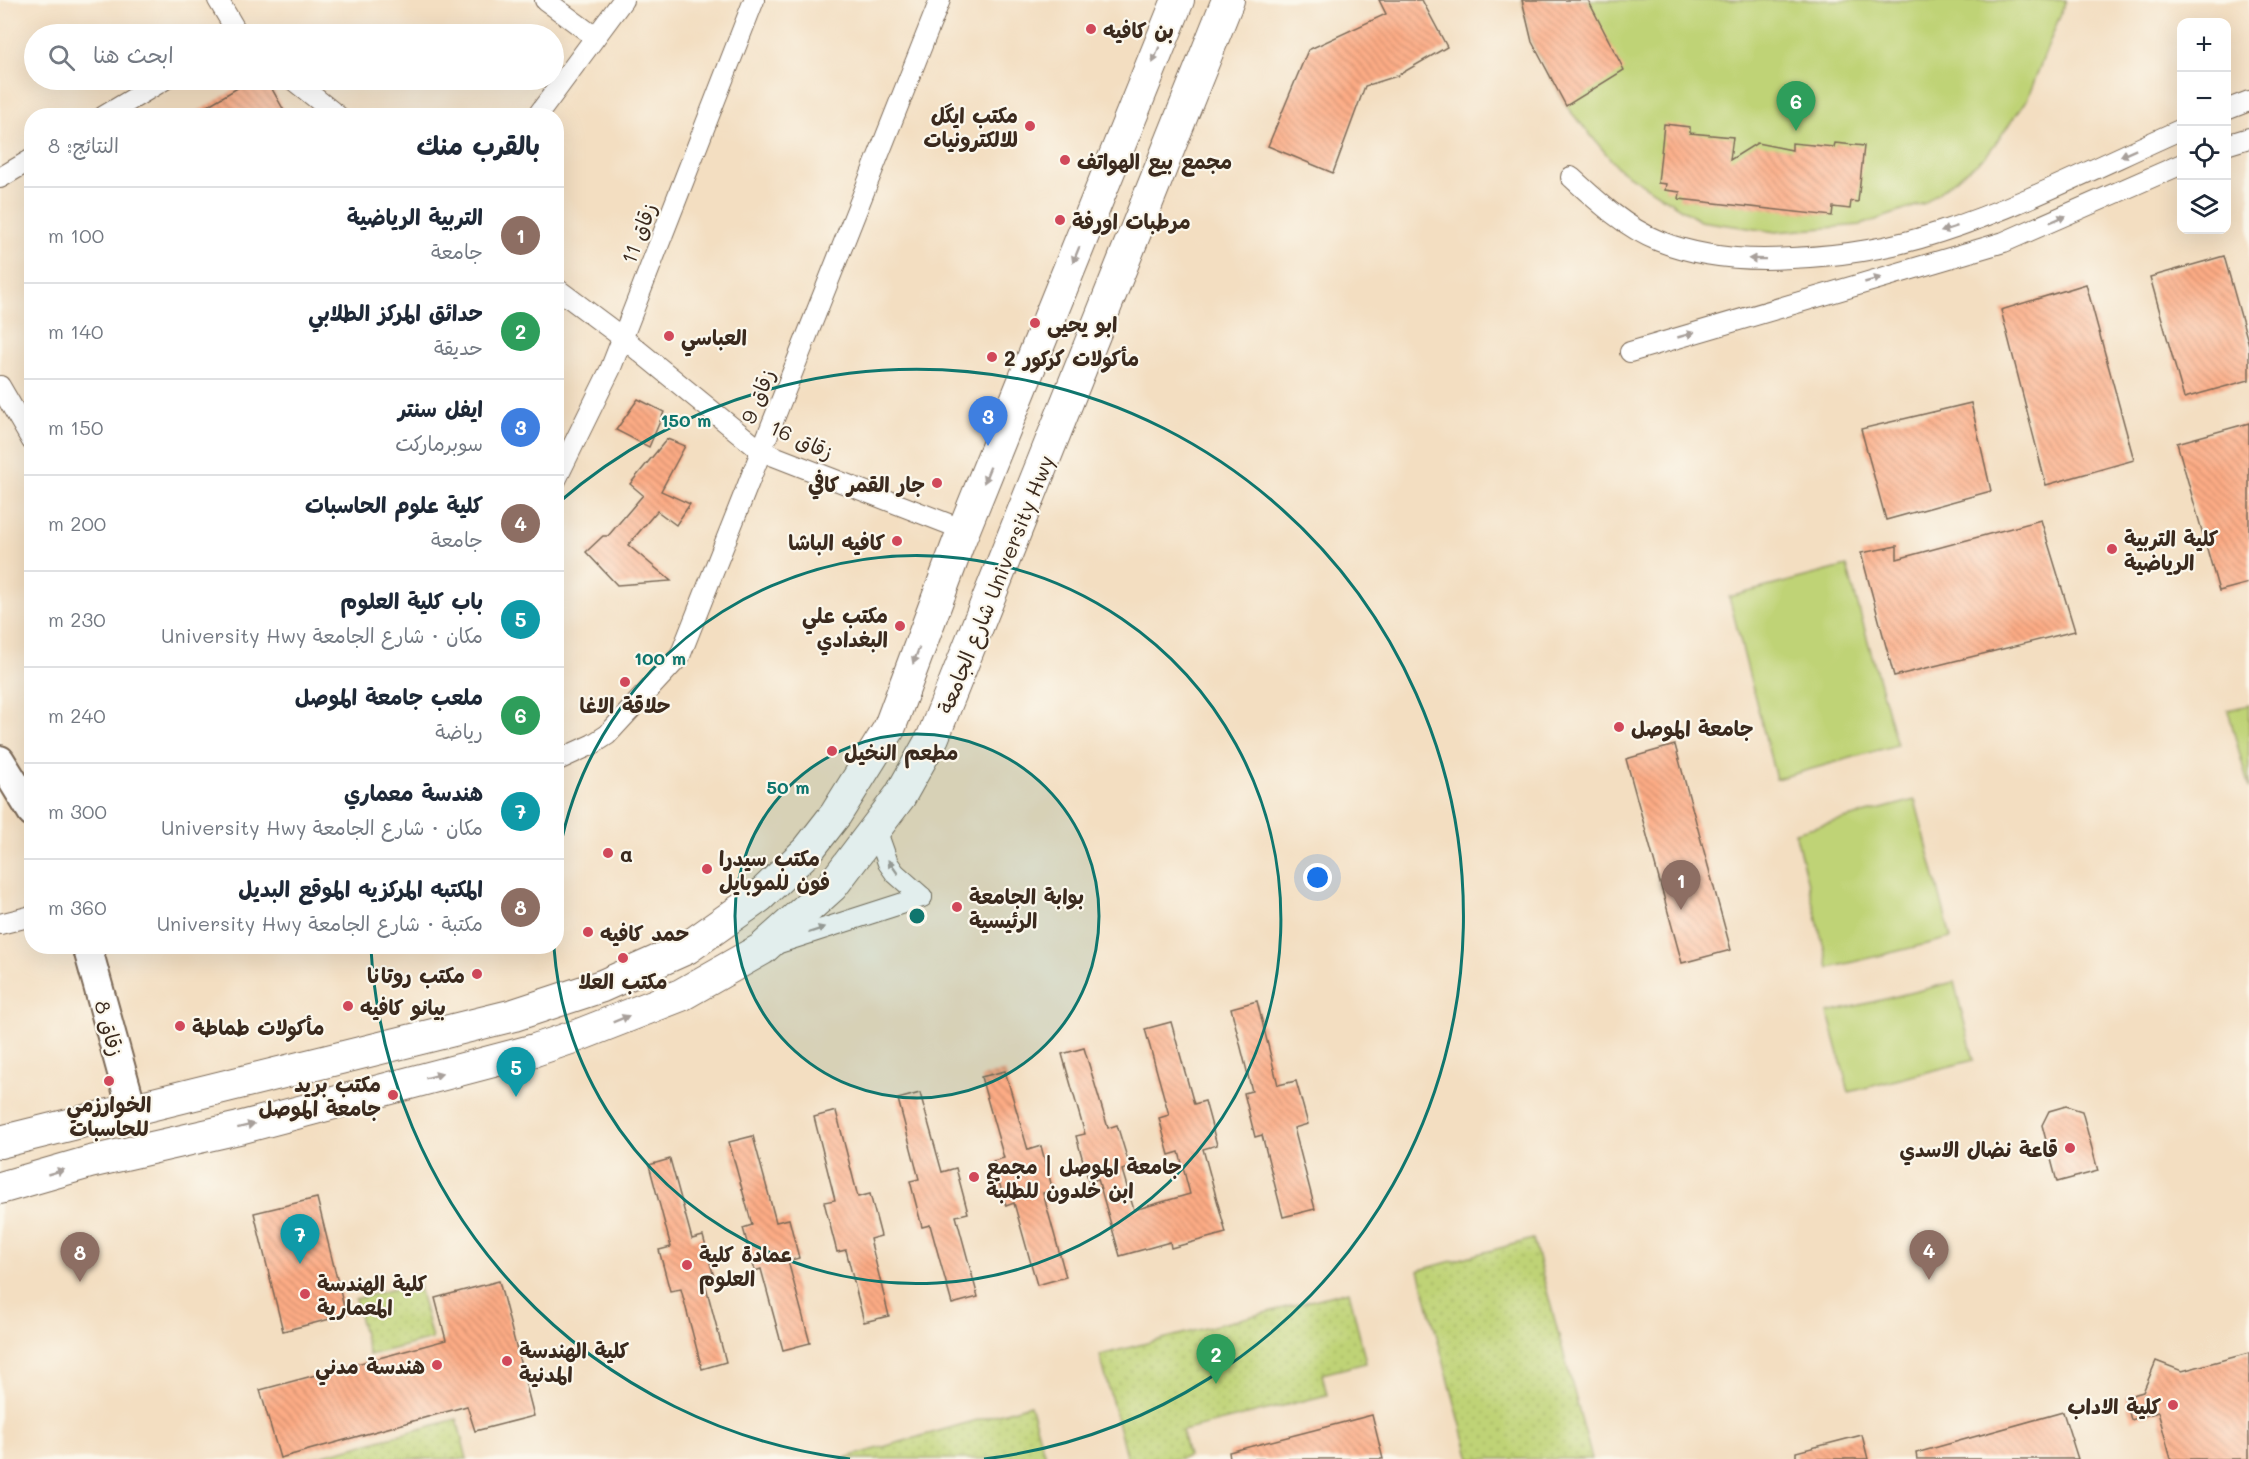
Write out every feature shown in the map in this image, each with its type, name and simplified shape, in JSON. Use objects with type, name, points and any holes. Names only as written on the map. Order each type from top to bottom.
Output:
[{"type":"main road","name":"شارع الجامعة University Hwy","points":[[0,1188],[90,1162],[239,1128],[535,1050],[579,1035],[681,995],[762,949],[832,886],[900,796],[933,737],[1214,39],[1227,0]]},
{"type":"main road","points":[[0,1142],[514,1015],[602,986],[687,948],[759,897],[808,850],[836,814],[889,729],[964,531],[1174,10],[1214,39]]},
{"type":"street","points":[[218,0],[232,24]]},
{"type":"street","points":[[545,0],[595,37]]},
{"type":"street","points":[[564,79],[623,0]]},
{"type":"street","name":"زقاق 11","points":[[564,464],[610,370],[754,0]]},
{"type":"street","name":"زقاق 9","points":[[564,758],[607,735],[680,656],[940,0]]},
{"type":"street","points":[[117,108],[147,90]]},
{"type":"street","points":[[306,90],[328,108]]},
{"type":"street","points":[[543,108],[556,90]]},
{"type":"street","points":[[2231,108],[2249,101]]},
{"type":"street","points":[[1571,177],[1598,202],[1628,224],[1658,241],[1694,252],[1729,259],[1810,257],[1851,253],[1894,245],[1958,226],[2177,131]]},
{"type":"street","points":[[2231,143],[2249,138]]},
{"type":"street","points":[[0,178],[24,164]]},
{"type":"street","points":[[1630,352],[2004,242],[2177,166]]},
{"type":"street","name":"زقاق 16","points":[[564,294],[623,338],[761,451],[964,531]]},
{"type":"street","points":[[0,386],[24,427]]},
{"type":"street","points":[[0,760],[24,799]]},
{"type":"street","points":[[762,949],[922,897],[895,873],[888,862],[876,829]]},
{"type":"street","points":[[0,924],[24,918]]},
{"type":"street","name":"زقاق 8","points":[[89,954],[132,1109]]},
{"type":"green space","points":[[1522,0],[2066,0],[2027,100],[1986,156],[1925,203],[1861,225],[1776,232],[1700,221],[1619,169],[1566,106],[1532,42]]},
{"type":"green space","points":[[1847,566],[1897,745],[1776,779],[1729,597]]},
{"type":"green space","points":[[2249,705],[2249,789],[2228,710]]},
{"type":"green space","points":[[1915,800],[1951,938],[1829,968],[1795,832]]},
{"type":"green space","points":[[1954,982],[1974,1060],[1849,1092],[1828,1013]]},
{"type":"green space","points":[[1533,1239],[1592,1459],[1470,1459],[1419,1270]]},
{"type":"green space","points":[[418,1283],[432,1339],[369,1355],[355,1299]]},
{"type":"green space","points":[[1349,1291],[1366,1363],[1322,1374],[1327,1395],[1182,1431],[1188,1456],[1177,1459],[1127,1459],[1100,1355]]},
{"type":"green space","points":[[1030,1405],[1046,1459],[841,1459]]},
{"type":"green space","points":[[457,1419],[467,1459],[309,1459]]},
{"type":"building","points":[[1379,0],[1422,0],[1447,47],[1397,76],[1365,86],[1333,173],[1268,146],[1308,50],[1386,14]]},
{"type":"building","points":[[1522,0],[1588,0],[1624,70],[1566,106],[1532,42]]},
{"type":"building","points":[[234,90],[273,90],[283,108],[204,108]]},
{"type":"building","points":[[1664,124],[1690,127],[1690,133],[1733,137],[1730,160],[1757,143],[1792,150],[1792,143],[1834,147],[1835,143],[1864,146],[1858,202],[1851,201],[1850,209],[1833,207],[1832,216],[1679,199],[1680,192],[1665,190],[1666,184],[1658,183]]},
{"type":"building","points":[[2224,256],[2249,345],[2249,380],[2184,398],[2150,277]]},
{"type":"building","points":[[2086,284],[2134,460],[2046,485],[2001,310]]},
{"type":"building","points":[[638,399],[664,412],[649,447],[616,430]]},
{"type":"building","points":[[1971,403],[1991,491],[1886,520],[1861,429]]},
{"type":"building","points":[[2249,423],[2249,583],[2219,591],[2177,443]]},
{"type":"building","points":[[667,439],[685,446],[661,491],[690,504],[676,525],[657,511],[628,545],[671,581],[617,585],[586,552],[603,536],[608,536],[643,495],[630,484]]},
{"type":"building","points":[[2041,520],[2075,631],[1894,676],[1861,553],[1897,546],[1897,559]]},
{"type":"building","points":[[1675,745],[1731,950],[1682,963],[1626,759]]},
{"type":"building","points":[[1257,1001],[1278,1085],[1296,1081],[1308,1124],[1294,1128],[1315,1209],[1283,1217],[1262,1135],[1255,1137],[1244,1093],[1252,1091],[1231,1008]]},
{"type":"building","points":[[1171,1022],[1194,1104],[1205,1101],[1217,1145],[1203,1149],[1226,1233],[1171,1248],[1170,1242],[1120,1256],[1098,1179],[1089,1182],[1076,1136],[1085,1134],[1062,1054],[1084,1048],[1108,1128],[1117,1125],[1130,1167],[1122,1170],[1134,1210],[1190,1194],[1179,1152],[1169,1155],[1159,1118],[1169,1115],[1145,1029]]},
{"type":"building","points":[[1005,1071],[1028,1150],[1041,1146],[1053,1191],[1043,1193],[1066,1277],[1037,1285],[1014,1203],[1006,1206],[993,1161],[1004,1158],[981,1077]]},
{"type":"building","points":[[920,1093],[942,1172],[956,1168],[968,1213],[956,1216],[978,1297],[952,1304],[930,1225],[922,1227],[910,1181],[919,1179],[898,1099]]},
{"type":"building","name":"قاعة نضال الاسدي","points":[[2066,1106],[2082,1111],[2098,1171],[2057,1182],[2042,1125],[2049,1111]]},
{"type":"building","points":[[836,1111],[858,1197],[870,1194],[881,1236],[870,1239],[889,1316],[864,1322],[846,1250],[837,1252],[824,1202],[835,1200],[814,1117]]},
{"type":"building","points":[[753,1136],[776,1222],[789,1219],[799,1258],[788,1261],[810,1343],[783,1350],[761,1269],[755,1271],[743,1228],[752,1225],[729,1142]]},
{"type":"building","name":"عمادة كلية العلوم","points":[[670,1159],[692,1239],[703,1236],[715,1281],[705,1283],[726,1362],[702,1369],[681,1289],[670,1291],[659,1250],[671,1247],[649,1165]]},
{"type":"building","points":[[317,1198],[346,1315],[283,1331],[254,1213]]},
{"type":"building","name":"هندسة مدني","points":[[499,1281],[534,1416],[475,1431],[467,1406],[280,1458],[260,1390],[446,1340],[435,1298]]},
{"type":"building","name":"كلية الاداب","points":[[2249,1353],[2249,1459],[2171,1459],[2158,1412],[2131,1420],[2125,1397],[2143,1392],[2156,1361],[2182,1371]]},
{"type":"building","points":[[2063,1412],[2078,1459],[1917,1459],[1916,1453]]},
{"type":"building","points":[[1372,1415],[1383,1459],[1230,1459],[1229,1452]]},
{"type":"building","points":[[1862,1435],[1868,1459],[1796,1459],[1796,1452]]},
{"type":"place","name":"بن كافيه","points":[[1091,29]]},
{"type":"place","name":"مكتب ايگل للالكترونيات","points":[[1030,126]]},
{"type":"place","name":"ملعب جامعة الموصل","points":[[1796,131]]},
{"type":"place","name":"مجمع بيع الهواتف","points":[[1065,160]]},
{"type":"place","name":"مرطبات اورفة","points":[[1060,220]]},
{"type":"place","name":"ابو يحيى","points":[[1035,323]]},
{"type":"place","name":"العباسي","points":[[669,336]]},
{"type":"place","name":"مأكولات كركور 2","points":[[992,357]]},
{"type":"place","name":"ايفل سنتر","points":[[988,446]]},
{"type":"place","name":"جار القمر كافي","points":[[937,483]]},
{"type":"place","name":"كافيه الباشا","points":[[897,541]]},
{"type":"place","name":"كلية التربية الرياضية","points":[[2112,549]]},
{"type":"place","name":"مكتب علي البغدادي","points":[[900,626]]},
{"type":"place","name":"حلاقة الاغا","points":[[625,682]]},
{"type":"place","name":"جامعة الموصل","points":[[1619,727]]},
{"type":"place","name":"مطعم النخيل","points":[[832,751]]},
{"type":"place","name":"a","points":[[608,853]]},
{"type":"place","name":"مكتب سيدرا فون للموبايل","points":[[707,869]]},
{"type":"place","name":"بوابة الجامعة الرئيسية","points":[[957,907]]},
{"type":"place","name":"التربية الرياضية","points":[[1681,910]]},
{"type":"place","name":"حمد كافيه","points":[[588,932]]},
{"type":"place","name":"مكتب العلا","points":[[623,958]]},
{"type":"place","name":"مكتب روتانا","points":[[477,974]]},
{"type":"place","name":"بيانو كافيه","points":[[348,1006]]},
{"type":"place","name":"مأكولات طماطة","points":[[180,1026]]},
{"type":"place","name":"الخوارزمي للحاسبات","points":[[109,1081]]},
{"type":"place","name":"مكتب بريد جامعة الموصل","points":[[393,1095]]},
{"type":"place","name":"باب كلية العلوم","points":[[516,1097]]},
{"type":"place","name":"قاعة نضال الاسدي","points":[[2070,1148]]},
{"type":"place","name":"جامعة الموصل | مجمع ابن خلدون للطلبة","points":[[974,1177]]},
{"type":"place","name":"هندسة معماري","points":[[300,1264]]},
{"type":"place","name":"عمادة كلية العلوم","points":[[687,1265]]},
{"type":"place","name":"كلية علوم الحاسبات","points":[[1929,1280]]},
{"type":"place","name":"المكتبه المركزيه الموقع البديل","points":[[80,1282]]},
{"type":"place","name":"كلية الهندسة المعمارية","points":[[305,1294]]},
{"type":"place","name":"كلية الهندسة المدنية","points":[[507,1361]]},
{"type":"place","name":"هندسة مدني","points":[[437,1365]]},
{"type":"place","name":"حدائق المركز الطلابي","points":[[1216,1384]]},
{"type":"place","name":"كلية الاداب","points":[[2173,1405]]}]
